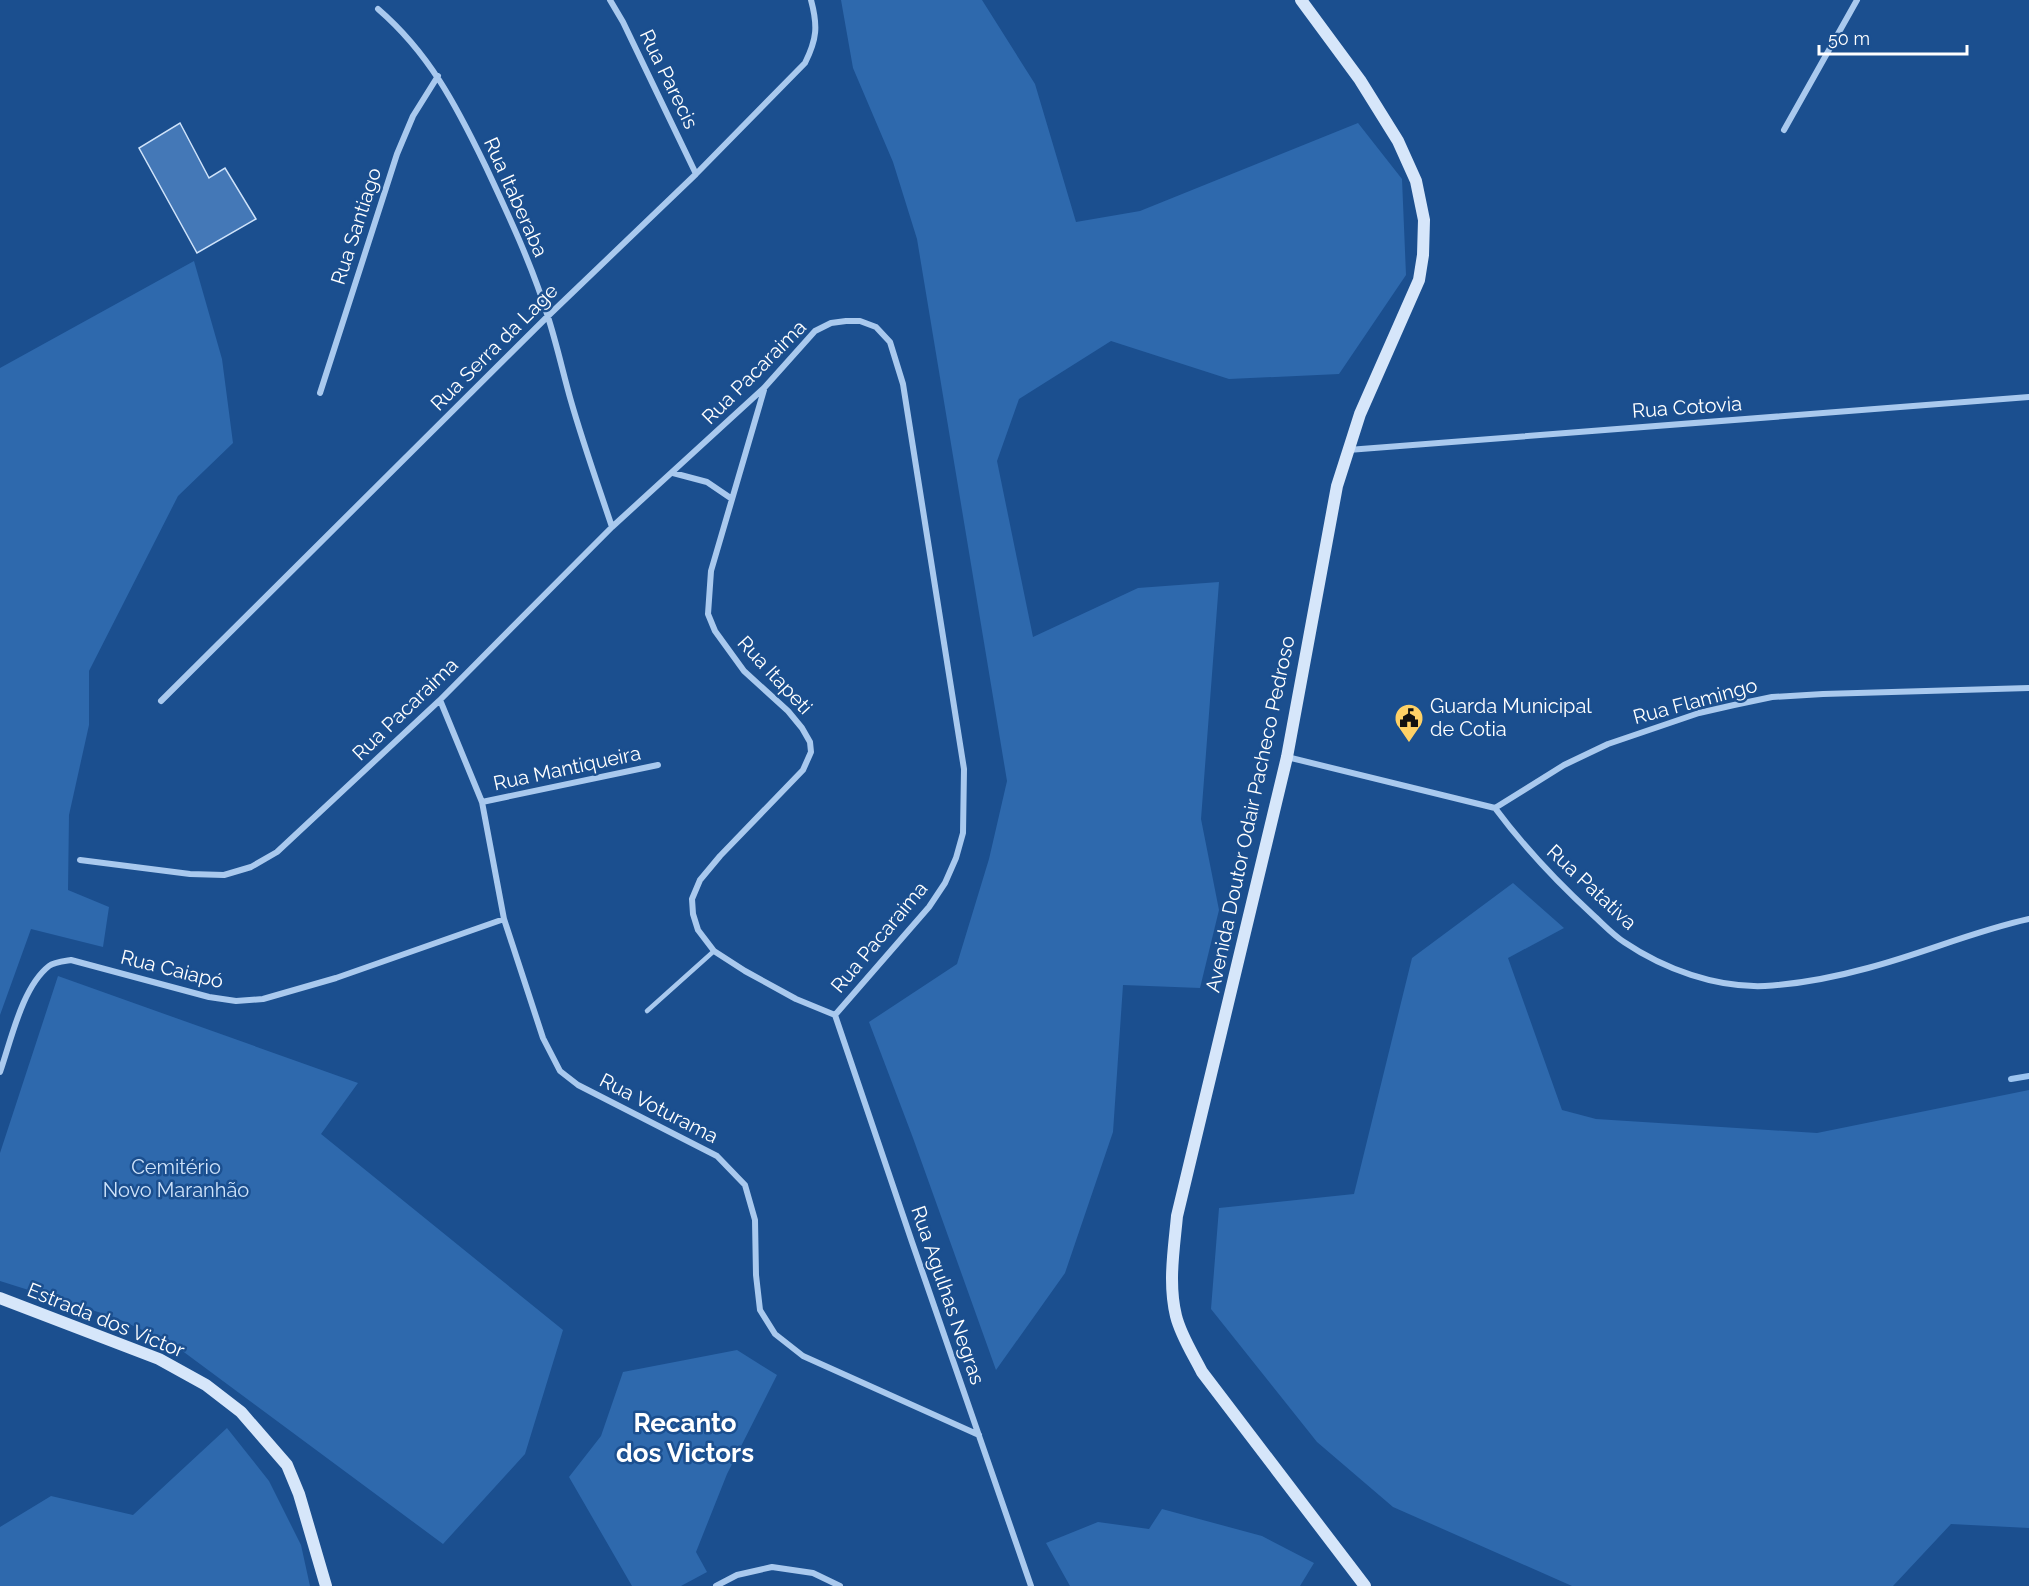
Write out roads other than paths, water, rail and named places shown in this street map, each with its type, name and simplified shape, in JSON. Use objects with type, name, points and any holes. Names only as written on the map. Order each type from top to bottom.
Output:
[{"type":"main road","name":"Avenida Doutor Odair Pacheco Pedroso","points":[[1301,0],[1360,80],[1398,141],[1416,181],[1424,220],[1423,255],[1419,280],[1360,414],[1337,486],[1287,757],[1177,1216],[1172,1284],[1176,1316],[1202,1372],[1365,1586]]},
{"type":"main road","name":"Estrada dos Victor","points":[[0,1298],[159,1359],[206,1385],[241,1412],[287,1465],[299,1494],[326,1586]]},
{"type":"street","name":"Rua Parecis","points":[[610,0],[623,22],[696,174]]},
{"type":"street","name":"Rua Serra da Lage","points":[[161,701],[806,63],[815,41],[816,20],[811,0]]},
{"type":"street","points":[[1784,130],[1857,0]]},
{"type":"street","name":"Rua Itaberaba","points":[[378,9],[400,28],[438,76],[463,118],[509,217],[548,316],[571,401],[612,527]]},
{"type":"street","name":"Rua Santiago","points":[[320,393],[397,154],[413,116],[438,76]]},
{"type":"street","name":"Rua Pacaraima","points":[[80,860],[190,874],[224,875],[251,867],[277,852],[440,700],[612,527],[764,388],[815,331],[831,323],[860,321],[876,327],[890,342],[903,384],[964,769],[963,833],[956,858],[945,883],[929,907],[835,1015]]},
{"type":"street","name":"Rua Itapeti","points":[[764,388],[711,571],[708,614],[715,631],[744,671],[788,711],[802,728],[810,742],[811,752],[803,770],[720,856],[700,880],[692,899],[693,914],[698,930],[714,951],[796,999],[835,1015]]},
{"type":"street","name":"Rua Cotovia","points":[[1347,450],[2029,397]]},
{"type":"street","points":[[673,473],[707,482],[732,499]]},
{"type":"street","name":"Rua Flamingo","points":[[1495,808],[1564,765],[1608,744],[1668,723],[1734,705],[1772,698],[1823,694],[2029,688]]},
{"type":"street","name":"Rua Voturama","points":[[440,700],[482,802],[504,919],[543,1038],[560,1071],[578,1085],[717,1156],[745,1185],[755,1220],[756,1275],[760,1310],[775,1334],[802,1356],[979,1435]]},
{"type":"street","points":[[1287,757],[1495,808]]},
{"type":"street","name":"Rua Mantiqueira","points":[[482,802],[658,765]]},
{"type":"street","name":"Rua Patativa","points":[[1495,808],[1516,837],[1542,865],[1622,942],[1660,963],[1693,975],[1730,983],[1764,986],[1813,981],[1869,968],[2002,925],[2029,919]]},
{"type":"street","name":"Rua Caiapó","points":[[0,1072],[25,999],[50,964],[71,960],[209,998],[236,1001],[262,999],[336,978],[504,919]]},
{"type":"street","name":"Rua Agulhas Negras","points":[[835,1015],[1031,1586]]},
{"type":"street","points":[[716,1586],[737,1575],[771,1567],[813,1573],[840,1586]]},
{"type":"lane","points":[[647,1011],[714,951]]},
{"type":"waterway","points":[[2011,1079],[2029,1076]]},
{"type":"place","name":"Guarda Municipal de Cotia","points":[[1409,744]]},
{"type":"district","name":"Recanto dos Victors","points":[[685,1438]]},
{"type":"park label","name":"Cemitério Novo Maranhão","points":[[176,1178]]}]
